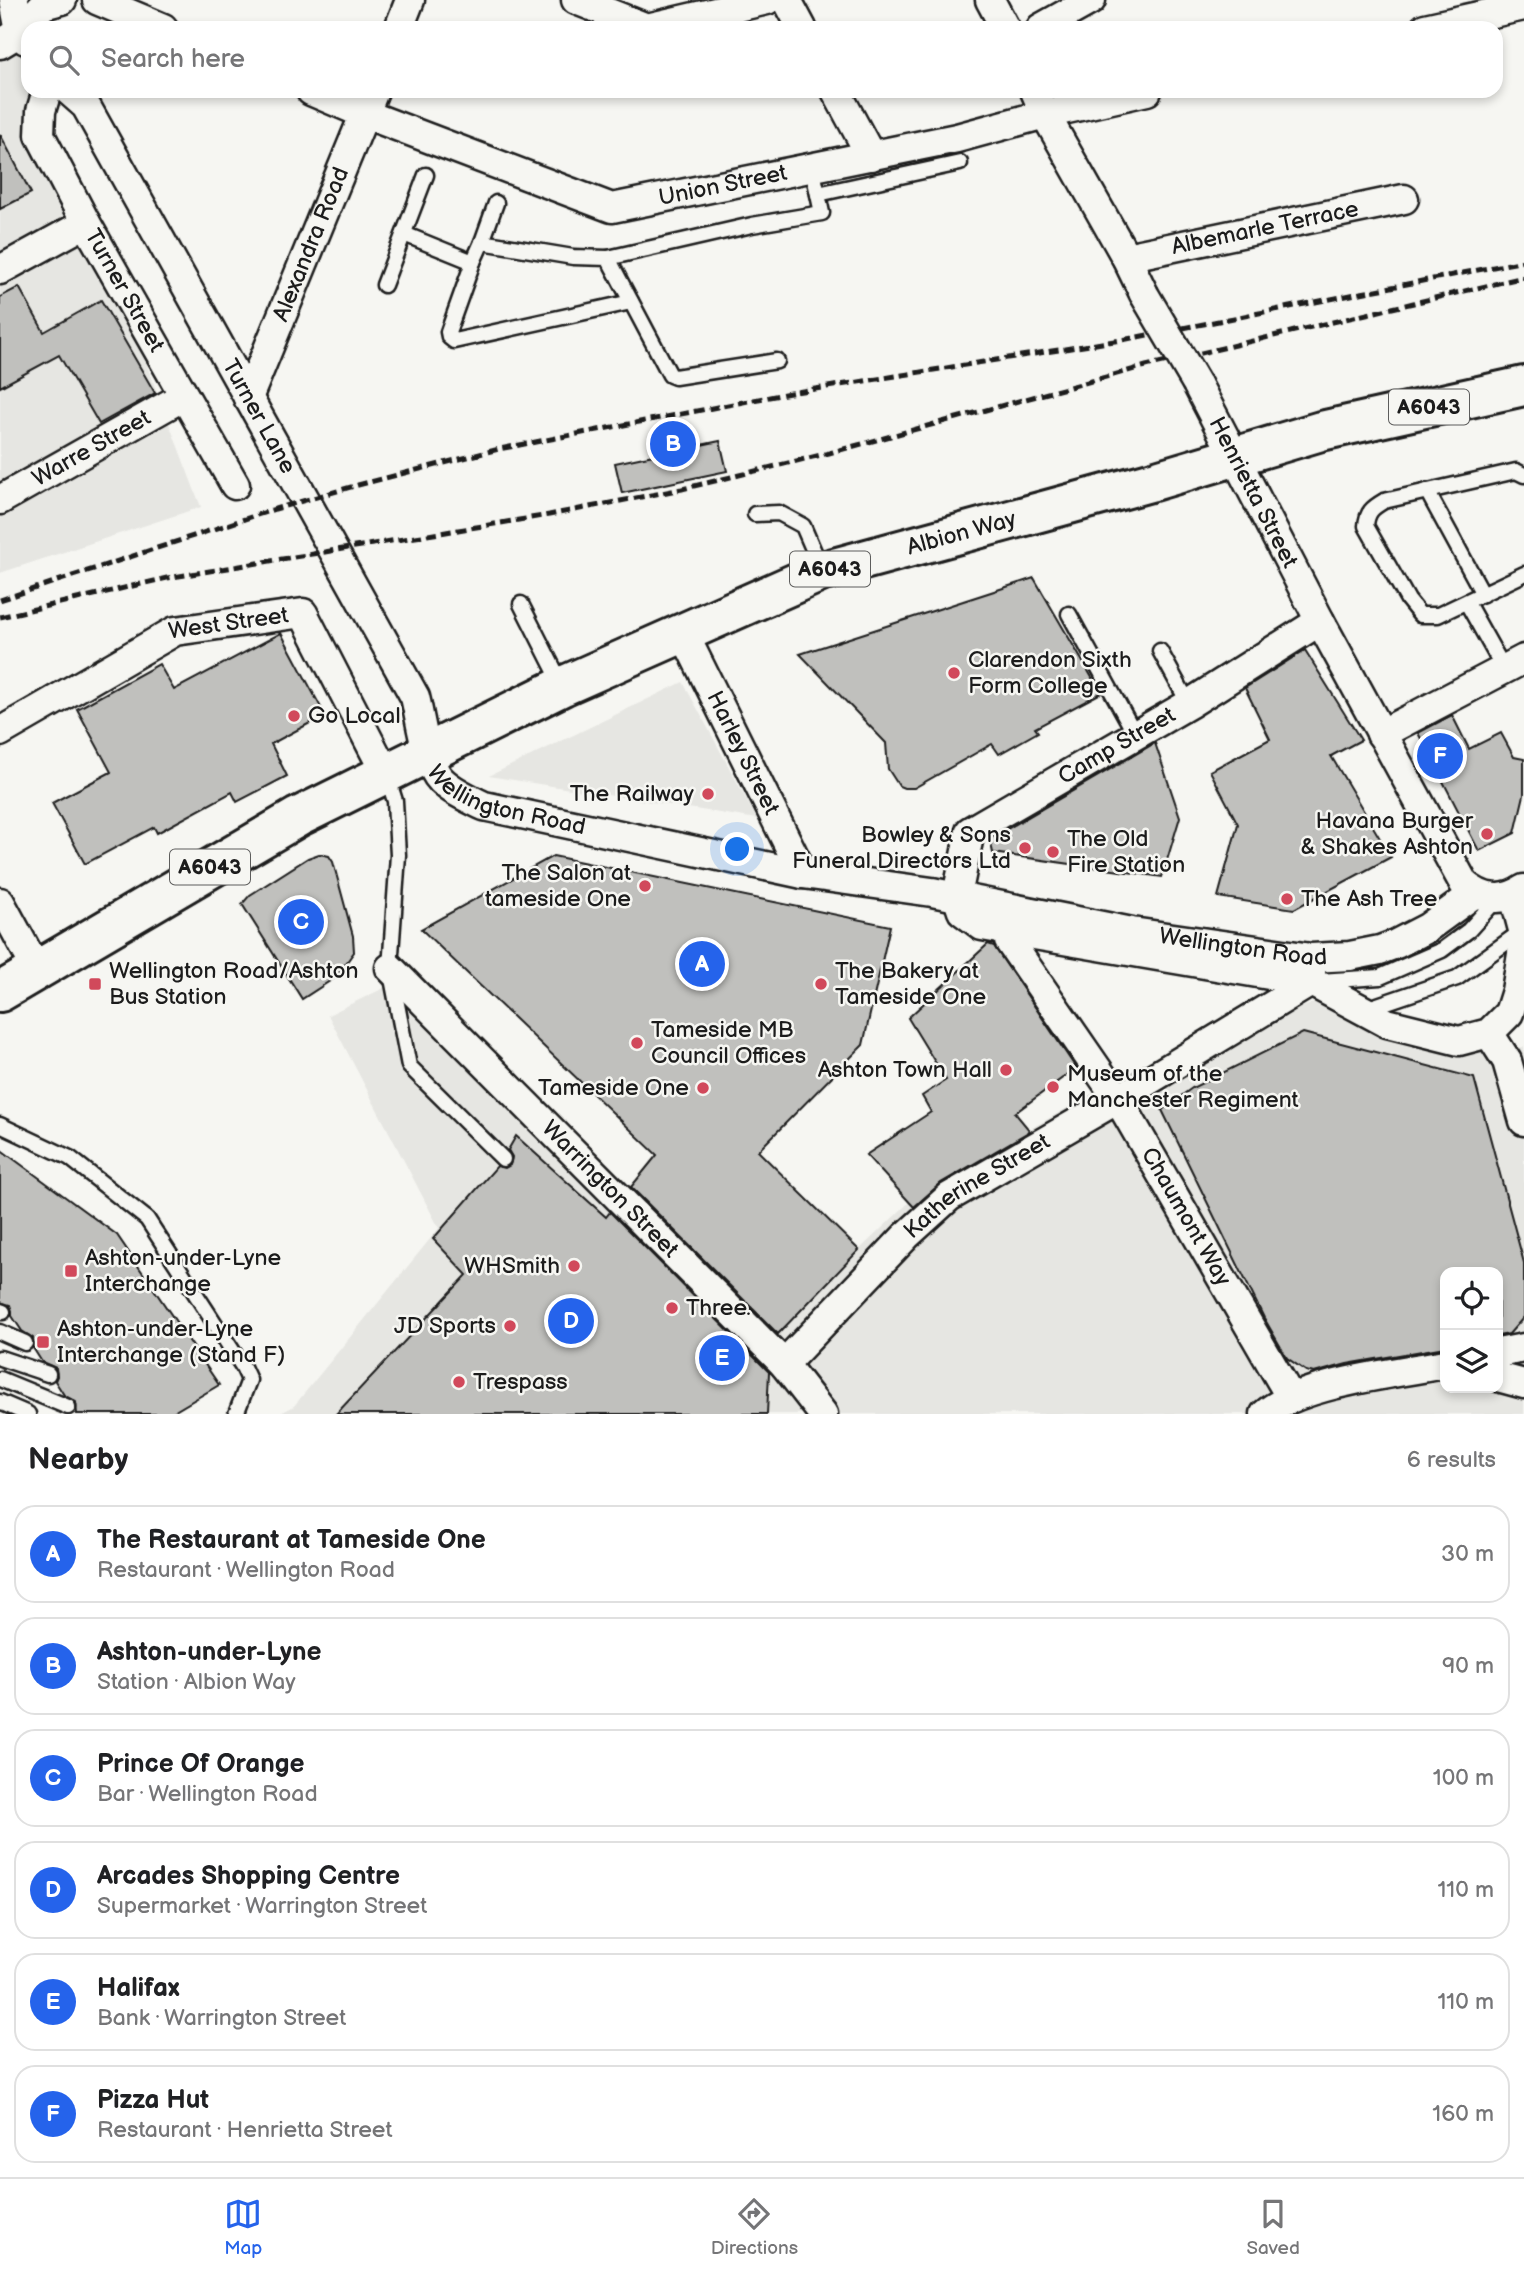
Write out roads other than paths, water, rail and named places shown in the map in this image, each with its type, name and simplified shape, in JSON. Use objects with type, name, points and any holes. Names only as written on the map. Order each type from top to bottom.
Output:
[{"type":"highway","name":"Albion Way","points":[[427,753],[563,686],[823,571],[1235,458],[1321,431],[1524,386]]},
{"type":"highway","name":"Wellington Road","points":[[0,992],[298,817],[427,753]]},
{"type":"street","points":[[14,0],[16,39]]},
{"type":"street","points":[[30,21],[43,5],[62,0]]},
{"type":"street","points":[[402,21],[410,0]]},
{"type":"street","points":[[576,0],[629,21]]},
{"type":"street","points":[[677,21],[767,0]]},
{"type":"street","points":[[787,0],[798,21]]},
{"type":"street","points":[[990,0],[1001,21]]},
{"type":"street","points":[[1054,21],[1091,0]]},
{"type":"street","points":[[115,3],[150,21]]},
{"type":"street","points":[[1456,21],[1524,6]]},
{"type":"street","name":"Turner Street","points":[[45,98],[41,111],[40,135],[86,223],[235,485]]},
{"type":"street","name":"Turner Lane","points":[[76,98],[86,107],[415,697],[427,753]]},
{"type":"street","name":"Union Street","points":[[345,98],[369,103],[612,208],[815,180],[871,156],[957,138],[1040,102],[1079,98]]},
{"type":"street","points":[[840,98],[871,156]]},
{"type":"street","name":"Henrietta Street","points":[[1040,102],[1144,294],[1197,384],[1320,621],[1455,870],[1464,884],[1502,894]]},
{"type":"street","name":"Alexandra Road","points":[[248,398],[369,103]]},
{"type":"street","name":"Albemarle Terrace","points":[[1126,257],[1404,199]]},
{"type":"street","points":[[0,270],[86,223]]},
{"type":"street","name":"Warre Street","points":[[0,500],[184,396]]},
{"type":"street","name":"West Street","points":[[0,732],[175,631],[303,613],[386,774]]},
{"type":"street","name":"Camp Street","points":[[957,897],[970,831],[1189,704],[1320,621]]},
{"type":"street","name":"Harley Street","points":[[683,632],[803,874]]},
{"type":"street","points":[[1381,734],[1514,664]]},
{"type":"street","name":"Wellington Road","points":[[427,753],[441,780],[464,797],[484,806],[803,874],[957,897],[1311,970]]},
{"type":"street","points":[[1311,970],[1362,1010],[1387,1023],[1459,1041],[1489,1033],[1509,1013],[1517,991],[1523,930],[1502,894]]},
{"type":"street","name":"Wellington Road","points":[[957,897],[962,911],[982,926],[1010,933],[1311,970],[1396,944],[1502,894]]},
{"type":"street","points":[[0,902],[37,970]]},
{"type":"street","name":"Chaumont Way","points":[[1010,933],[1009,941],[1118,1099],[1277,1408]]},
{"type":"street","name":"Warrington Street","points":[[390,968],[784,1364],[823,1414]]},
{"type":"street","name":"Katherine Street","points":[[784,1364],[906,1236],[949,1197],[1118,1099],[1311,970]]},
{"type":"street","points":[[1489,1033],[1516,1060],[1524,1121]]},
{"type":"street","points":[[1503,1352],[1524,1348]]},
{"type":"street","points":[[1277,1408],[1353,1380],[1440,1365]]},
{"type":"street","points":[[1503,1378],[1524,1384]]},
{"type":"lane","points":[[482,242],[573,257],[608,258],[740,228],[822,213],[815,180],[960,163]]},
{"type":"lane","points":[[384,285],[426,175]]},
{"type":"lane","points":[[496,202],[448,332],[454,341],[631,302]]},
{"type":"lane","points":[[404,234],[473,262]]},
{"type":"lane","points":[[608,258],[670,375],[675,377],[777,360]]},
{"type":"lane","points":[[1524,475],[1516,471],[1384,501],[1367,514],[1366,526],[1408,600],[1420,615],[1438,615],[1524,574]]},
{"type":"lane","points":[[1427,491],[1483,594]]},
{"type":"lane","points":[[755,514],[779,513],[803,526],[823,571]]},
{"type":"lane","points":[[1467,603],[1514,664]]},
{"type":"lane","points":[[521,604],[563,686]]},
{"type":"lane","points":[[1069,614],[1135,734]]},
{"type":"lane","points":[[1160,651],[1189,704]]},
{"type":"lane","points":[[386,774],[395,802],[398,855],[390,968],[409,1066],[503,1159]]},
{"type":"lane","points":[[1362,1010],[1457,978],[1523,930]]},
{"type":"lane","points":[[0,1125],[70,1158],[146,1219],[243,1367],[249,1380],[236,1414]]},
{"type":"lane","points":[[0,1332],[25,1343]]},
{"type":"lane","points":[[0,1358],[48,1374]]},
{"type":"lane","points":[[0,1379],[68,1407]]},
{"type":"lane","points":[[0,1402],[28,1414]]},
{"type":"railway","points":[[0,600],[275,509],[499,449],[790,393],[1127,339],[1524,261]]},
{"type":"railway","points":[[0,617],[167,578],[549,515],[682,489],[829,453],[1146,366],[1524,277]]},
{"type":"place","name":"Ashton-under-Lyne","points":[[673,444]]},
{"type":"place","name":"Clarendon Sixth Form College","points":[[954,673]]},
{"type":"place","name":"Go Local","points":[[294,716]]},
{"type":"place","name":"Pizza Hut","points":[[1440,756]]},
{"type":"place","name":"The Railway","points":[[708,794]]},
{"type":"place","name":"Havana Burger & Shakes Ashton","points":[[1487,834]]},
{"type":"place","name":"Bowley & Sons Funeral Directors Ltd","points":[[1025,848]]},
{"type":"place","name":"The Old Fire Station","points":[[1053,852]]},
{"type":"place","name":"The Salon at tameside One","points":[[645,886]]},
{"type":"place","name":"The Ash Tree","points":[[1287,899]]},
{"type":"place","name":"Prince Of Orange","points":[[301,922]]},
{"type":"place","name":"The Restaurant at Tameside One","points":[[702,964]]},
{"type":"place","name":"Wellington Road/Ashton Bus Station","points":[[95,984]]},
{"type":"place","name":"The Bakery at Tameside One","points":[[821,984]]},
{"type":"place","name":"Tameside MB Council Offices","points":[[637,1043]]},
{"type":"place","name":"Ashton Town Hall","points":[[1006,1070]]},
{"type":"place","name":"Museum of the Manchester Regiment","points":[[1053,1087]]},
{"type":"place","name":"Tameside One","points":[[703,1088]]},
{"type":"place","name":"WHSmith","points":[[574,1266]]},
{"type":"place","name":"Ashton-under-Lyne Interchange","points":[[71,1271]]},
{"type":"place","name":"Three.","points":[[672,1308]]},
{"type":"place","name":"Arcades Shopping Centre","points":[[571,1321]]},
{"type":"place","name":"JD Sports","points":[[510,1326]]},
{"type":"place","name":"Ashton-under-Lyne Interchange (Stand F)","points":[[43,1342]]},
{"type":"place","name":"Halifax","points":[[722,1358]]},
{"type":"place","name":"Trespass","points":[[459,1382]]}]
